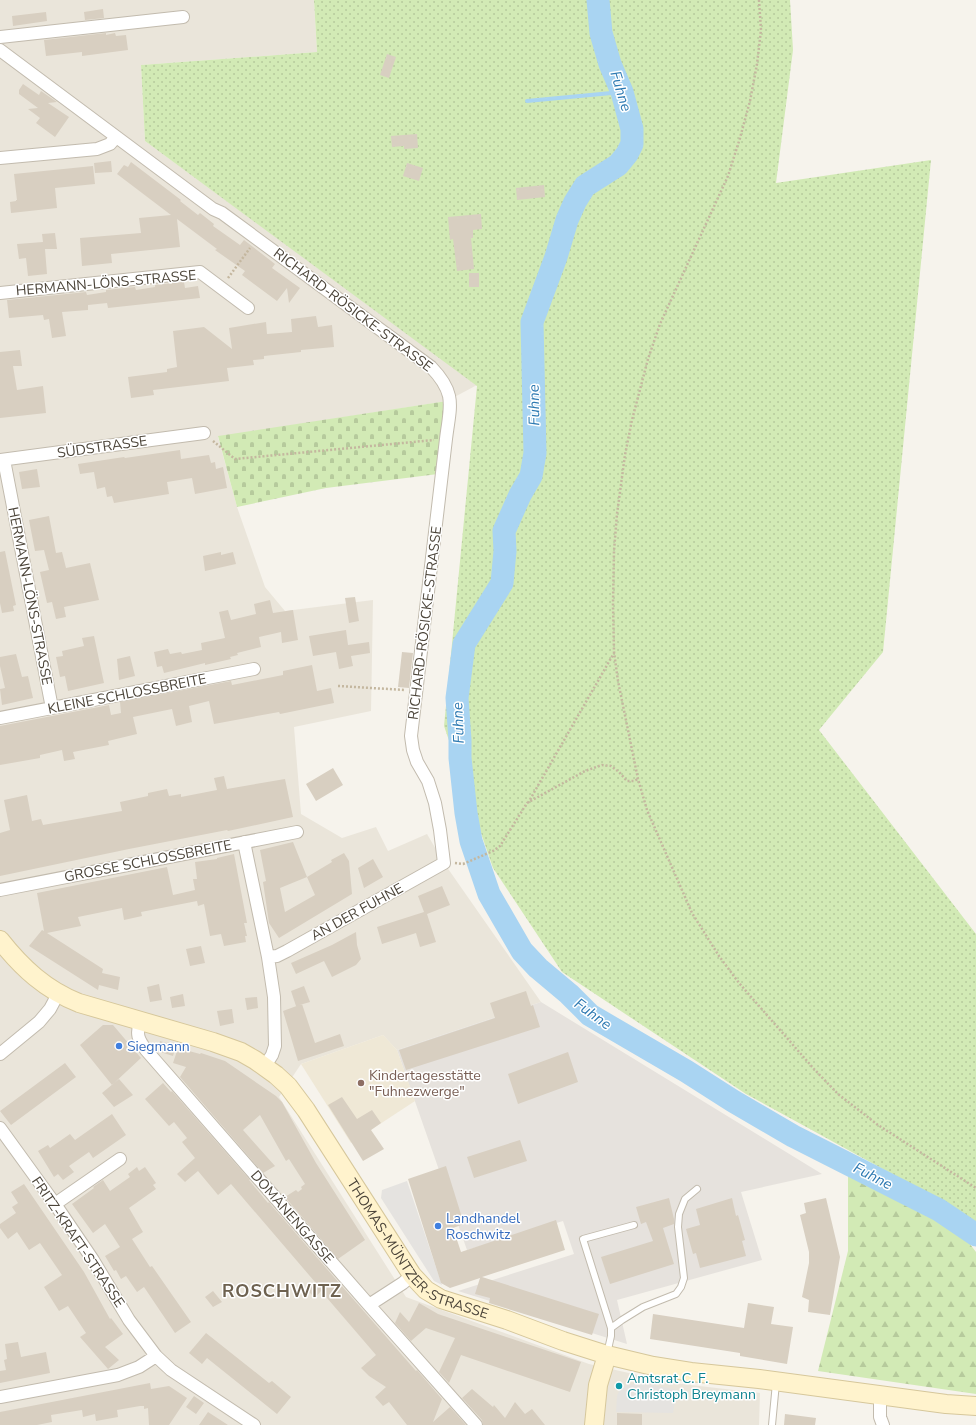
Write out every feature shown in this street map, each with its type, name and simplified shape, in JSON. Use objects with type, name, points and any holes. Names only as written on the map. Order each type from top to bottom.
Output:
[{"type":"main road","name":"THOMAS-MÜNTZER-STRASSE","points":[[0,940],[21,965],[42,984],[58,994],[79,1003],[227,1046],[265,1066],[288,1086],[306,1110],[412,1275],[426,1290],[441,1299],[607,1355],[653,1366],[777,1382],[880,1404],[920,1401],[976,1406]]},
{"type":"main road","points":[[594,1425],[598,1385],[607,1355]]},
{"type":"street","points":[[0,37],[183,17]]},
{"type":"street","name":"RICHARD-RÖSICKE-STRASSE","points":[[0,50],[435,372],[446,386],[450,402],[411,736],[417,762],[428,781],[435,803],[444,863]]},
{"type":"street","points":[[0,158],[97,149],[110,144],[116,137]]},
{"type":"street","name":"HERMANN-LÖNS-STRASSE","points":[[0,293],[200,272],[248,308]]},
{"type":"street","name":"SÜDSTRASSE","points":[[2,460],[204,434]]},
{"type":"street","name":"HERMANN-LÖNS-STRASSE","points":[[2,460],[52,708]]},
{"type":"street","name":"KLEINE SCHLOSSBREITE","points":[[0,718],[254,669]]},
{"type":"street","name":"GROSSE SCHLOSSBREITE","points":[[0,890],[297,832]]},
{"type":"street","points":[[244,842],[268,957],[274,996],[275,1039],[272,1055],[265,1066]]},
{"type":"street","name":"AN DER FUHNE","points":[[268,957],[277,956],[287,951],[444,863]]},
{"type":"street","points":[[0,1054],[40,1022],[50,1009],[58,994]]},
{"type":"street","name":"DOMÄNENGASSE","points":[[140,1021],[138,1027],[138,1038],[146,1050],[369,1306],[476,1425]]},
{"type":"street","name":"FRITZ-KRAFT-STRASSE","points":[[0,1128],[55,1204],[129,1320],[156,1356],[171,1370],[254,1425]]},
{"type":"street","points":[[55,1204],[120,1159]]},
{"type":"street","points":[[369,1306],[403,1283],[412,1275]]},
{"type":"street","points":[[0,1397],[118,1375],[139,1367],[156,1356]]},
{"type":"street","points":[[880,1404],[883,1425]]},
{"type":"lane","points":[[610,1328],[643,1307],[676,1294],[681,1287],[684,1278],[678,1227],[679,1214],[684,1199],[697,1189]]},
{"type":"lane","points":[[607,1355],[611,1336],[610,1328],[583,1239],[634,1225]]},
{"type":"lane","points":[[772,1425],[777,1382]]},
{"type":"path","points":[[759,0],[761,30],[757,64],[750,101],[740,138],[725,182],[660,324],[648,359],[632,420],[625,455],[617,514],[614,551],[613,604],[614,652],[624,712],[638,779],[647,810],[692,913],[719,956],[739,983],[814,1069],[838,1094],[878,1125],[976,1188]]},
{"type":"path","points":[[220,288],[257,239]]},
{"type":"path","points":[[204,434],[235,460],[446,439]]},
{"type":"path","points":[[463,864],[493,851],[500,846],[527,803],[614,652]]},
{"type":"path","points":[[338,686],[417,691]]},
{"type":"path","points":[[527,803],[585,771],[602,765],[611,766],[627,781],[634,782],[638,779]]},
{"type":"shaded area","points":[[0,0],[314,0],[317,52],[141,65],[145,141],[477,385],[447,401],[218,437],[237,507],[265,587],[285,611],[373,600],[371,711],[294,727],[301,814],[342,838],[376,827],[388,851],[427,834],[444,863],[541,1002],[397,1050],[383,1035],[301,1064],[279,1097],[406,1297],[589,1364],[673,1383],[760,1393],[759,1425],[0,1425]]},
{"type":"shaded area","points":[[541,1002],[822,1174],[741,1192],[762,1260],[617,1300],[627,1344],[458,1291],[574,1254],[563,1221],[467,1250],[397,1050]]},
{"type":"shaded area","name":"Kindertagesstätte \"Fuhnezwerge\"","points":[[383,1035],[397,1050],[415,1101],[351,1143],[301,1064]]},
{"type":"shaded area","points":[[407,1181],[442,1285],[434,1281],[381,1198],[382,1190]]},
{"type":"shaded area","points":[[627,1385],[653,1385],[677,1390],[673,1413],[616,1412],[617,1396],[620,1389]]},
{"type":"green space","points":[[314,0],[790,0],[793,50],[776,183],[931,160],[883,652],[819,730],[976,934],[976,1222],[963,1213],[746,1094],[562,972],[493,868],[444,726],[477,386],[145,141],[141,65],[317,52]]},
{"type":"green space","points":[[447,401],[438,474],[326,488],[237,507],[218,436]]},
{"type":"green space","points":[[848,1173],[960,1231],[976,1252],[976,1394],[818,1371],[848,1251]]},
{"type":"building","points":[[103,9],[104,18],[85,20],[84,12]]},
{"type":"building","points":[[46,12],[47,21],[13,26],[12,16]]},
{"type":"building","points":[[106,33],[106,35],[115,33],[116,36],[126,35],[128,50],[82,56],[82,52],[46,56],[44,40]]},
{"type":"building","points":[[387,54],[396,57],[389,78],[380,75]]},
{"type":"building","points":[[23,84],[39,95],[41,91],[57,102],[48,103],[69,117],[55,137],[36,123],[40,118],[28,109],[38,108],[19,94],[19,90]]},
{"type":"building","points":[[417,134],[418,148],[404,149],[404,146],[392,147],[391,136]]},
{"type":"building","points":[[111,161],[112,172],[95,173],[94,163]]},
{"type":"building","points":[[131,162],[181,200],[180,201],[198,215],[200,213],[214,224],[213,226],[240,245],[244,240],[275,264],[272,268],[300,288],[289,303],[287,288],[277,301],[242,275],[245,271],[215,250],[217,249],[177,219],[180,247],[111,254],[112,263],[82,266],[80,238],[141,233],[139,218],[171,215],[117,174],[124,165],[128,167]]},
{"type":"building","points":[[407,163],[423,168],[419,181],[403,176]]},
{"type":"building","points":[[93,166],[95,184],[55,188],[57,208],[11,213],[10,202],[17,200],[14,174]]},
{"type":"building","points":[[544,185],[545,197],[517,200],[516,188]]},
{"type":"building","points":[[481,214],[482,229],[473,230],[473,238],[471,238],[474,269],[457,271],[453,239],[450,240],[448,217]]},
{"type":"building","points":[[55,233],[57,249],[45,249],[47,274],[28,276],[26,258],[19,259],[17,244],[43,242],[42,234]]},
{"type":"building","points":[[469,273],[479,273],[479,287],[469,287]]},
{"type":"building","points":[[184,282],[185,288],[198,286],[200,298],[108,308],[107,303],[88,305],[88,310],[62,312],[66,336],[52,338],[49,319],[44,320],[43,315],[9,318],[7,300],[86,292],[87,295],[106,292],[106,290],[135,287],[136,290],[155,287],[155,285]]},
{"type":"building","points":[[316,316],[318,327],[332,325],[334,347],[301,350],[301,352],[264,356],[264,359],[253,360],[254,365],[227,368],[229,381],[153,390],[154,395],[131,398],[128,377],[167,372],[167,369],[177,367],[173,331],[204,327],[232,349],[229,328],[266,322],[267,334],[292,332],[291,319]]},
{"type":"building","points":[[20,350],[22,366],[13,366],[17,390],[43,386],[46,413],[0,418],[0,352]]},
{"type":"building","points":[[180,450],[181,459],[209,455],[211,463],[215,462],[216,469],[223,467],[227,488],[195,494],[192,478],[167,482],[169,494],[114,503],[112,496],[107,497],[105,487],[97,489],[94,472],[80,474],[78,464],[124,457]]},
{"type":"building","points":[[37,469],[40,487],[22,489],[19,472]]},
{"type":"building","points":[[49,516],[56,553],[62,552],[66,568],[90,563],[99,600],[64,607],[66,617],[56,619],[52,602],[47,603],[40,572],[49,570],[44,550],[35,551],[29,520]]},
{"type":"building","points":[[5,551],[16,605],[13,606],[14,611],[2,613],[0,603],[0,552]]},
{"type":"building","points":[[221,552],[221,555],[233,552],[236,564],[205,571],[203,556]]},
{"type":"building","points":[[355,597],[359,621],[349,623],[345,598]]},
{"type":"building","points":[[270,600],[273,613],[293,610],[298,640],[282,643],[281,632],[259,637],[261,647],[237,653],[238,655],[230,657],[231,659],[205,665],[205,663],[164,673],[162,666],[157,667],[154,652],[168,649],[170,654],[181,652],[182,654],[202,650],[201,643],[225,638],[219,612],[228,610],[231,620],[256,614],[254,604]]},
{"type":"building","points":[[346,630],[348,645],[369,642],[370,653],[351,656],[353,666],[339,669],[336,652],[313,656],[309,636]]},
{"type":"building","points":[[94,636],[104,683],[68,691],[65,676],[60,677],[56,657],[63,656],[62,651],[84,646],[82,638]]},
{"type":"building","points":[[402,652],[413,653],[409,688],[398,687]]},
{"type":"building","points":[[16,654],[22,677],[28,676],[33,698],[2,705],[0,689],[5,688],[0,666],[0,657]]},
{"type":"building","points":[[130,656],[135,676],[119,680],[117,659]]},
{"type":"building","points":[[312,665],[317,691],[331,688],[334,703],[280,714],[279,712],[214,724],[209,701],[189,706],[192,722],[176,726],[172,709],[133,717],[137,734],[108,741],[109,745],[73,752],[75,759],[64,761],[62,750],[40,755],[40,758],[0,765],[0,726],[109,705],[111,715],[121,713],[120,702],[231,681],[232,685],[283,675],[283,671]]},
{"type":"building","points":[[333,768],[343,785],[316,801],[306,784]]},
{"type":"building","points":[[224,776],[227,789],[285,779],[293,817],[0,876],[0,833],[10,830],[4,800],[27,795],[32,821],[41,819],[43,825],[122,811],[120,802],[148,796],[148,793],[167,789],[169,796],[181,794],[181,797],[217,790],[214,778]]},
{"type":"building","points":[[293,842],[307,877],[332,862],[331,860],[344,853],[349,861],[352,894],[279,938],[269,923],[263,882],[266,881],[260,850]],"holes":[[[307,877],[315,895],[285,912],[280,888]]]},
{"type":"building","points":[[234,854],[247,923],[244,923],[247,936],[245,936],[246,942],[224,946],[221,934],[210,936],[204,904],[198,906],[197,901],[141,912],[142,916],[124,920],[122,908],[78,917],[81,926],[47,933],[103,969],[102,973],[120,977],[118,990],[99,985],[98,990],[29,946],[42,930],[44,931],[37,893],[167,867],[173,895],[195,890],[193,879],[197,879],[195,862],[217,859]]},
{"type":"building","points":[[373,859],[383,877],[364,888],[358,868]]},
{"type":"building","points":[[442,886],[450,905],[427,914],[436,942],[420,947],[416,933],[382,944],[377,927],[424,912],[418,896]]},
{"type":"building","points":[[356,932],[357,945],[361,959],[356,965],[332,977],[324,961],[296,974],[291,963],[332,945]]},
{"type":"building","points":[[201,946],[205,963],[190,966],[186,949]]},
{"type":"building","points":[[159,984],[162,1000],[150,1002],[147,987]]},
{"type":"building","points":[[304,986],[310,1002],[296,1006],[291,991]]},
{"type":"building","points":[[526,991],[531,1006],[533,1005],[540,1027],[406,1070],[399,1050],[495,1018],[490,1003]]},
{"type":"building","points":[[183,994],[185,1006],[172,1008],[170,997]]},
{"type":"building","points":[[257,997],[258,1008],[247,1010],[245,998]]},
{"type":"building","points":[[302,1004],[315,1043],[340,1034],[344,1046],[298,1061],[283,1011]]},
{"type":"building","points":[[232,1009],[234,1023],[220,1026],[217,1011]]},
{"type":"building","points":[[103,1025],[113,1025],[141,1058],[112,1085],[80,1045]]},
{"type":"building","points":[[160,1041],[176,1046],[173,1056],[157,1051]]},
{"type":"building","points":[[178,1048],[201,1053],[225,1061],[276,1096],[282,1102],[316,1163],[365,1240],[338,1259],[285,1197],[296,1190],[298,1192],[305,1184],[289,1159],[286,1161],[260,1115],[243,1130],[275,1166],[263,1173],[180,1077],[186,1067],[173,1063]]},
{"type":"building","points":[[568,1052],[578,1082],[518,1104],[508,1074]]},
{"type":"building","points":[[65,1063],[76,1077],[11,1125],[0,1111]]},
{"type":"building","points":[[119,1079],[133,1095],[114,1107],[102,1093]]},
{"type":"building","points":[[163,1083],[171,1092],[172,1091],[250,1180],[268,1203],[269,1202],[442,1399],[433,1422],[450,1407],[466,1425],[407,1425],[389,1402],[383,1406],[375,1397],[386,1387],[369,1376],[361,1368],[376,1355],[321,1291],[315,1298],[307,1290],[315,1282],[231,1184],[218,1195],[198,1171],[185,1182],[177,1174],[195,1158],[182,1142],[187,1138],[174,1122],[169,1126],[145,1099]]},
{"type":"building","points":[[342,1097],[357,1119],[372,1110],[381,1123],[371,1130],[384,1149],[363,1161],[328,1105]]},
{"type":"building","points":[[112,1114],[126,1135],[93,1158],[89,1152],[69,1166],[74,1172],[63,1180],[58,1174],[54,1177],[38,1151],[48,1145],[50,1148],[70,1134],[75,1140]]},
{"type":"building","points":[[520,1140],[527,1161],[474,1178],[467,1157]]},
{"type":"building","points":[[446,1166],[464,1224],[453,1228],[461,1252],[556,1220],[565,1250],[482,1277],[599,1314],[592,1335],[489,1303],[490,1298],[475,1294],[480,1278],[450,1288],[441,1283],[408,1179]]},
{"type":"building","points":[[137,1167],[139,1171],[145,1167],[156,1183],[153,1185],[156,1189],[129,1208],[143,1232],[132,1239],[150,1267],[152,1266],[191,1322],[175,1333],[144,1287],[137,1292],[126,1276],[121,1279],[116,1270],[114,1271],[105,1256],[120,1247],[105,1224],[93,1233],[72,1204],[103,1180],[110,1191],[130,1177],[128,1174]]},
{"type":"building","points":[[24,1184],[84,1272],[110,1319],[111,1318],[123,1334],[105,1347],[119,1360],[108,1369],[80,1337],[86,1333],[68,1306],[59,1311],[44,1287],[62,1275],[40,1243],[29,1250],[17,1232],[8,1239],[0,1228],[0,1224],[16,1213],[12,1207],[18,1203],[11,1192]]},
{"type":"building","points":[[669,1198],[674,1224],[663,1228],[674,1264],[610,1284],[601,1257],[653,1241],[646,1222],[641,1224],[636,1207]]},
{"type":"building","points":[[732,1198],[736,1216],[738,1215],[745,1240],[742,1241],[746,1256],[700,1268],[696,1253],[693,1254],[686,1229],[700,1225],[696,1209]]},
{"type":"building","points":[[826,1198],[840,1257],[830,1315],[808,1312],[809,1300],[802,1297],[809,1263],[809,1252],[800,1215],[806,1213],[804,1203]]},
{"type":"building","points":[[213,1291],[222,1302],[213,1307],[205,1297]]},
{"type":"building","points":[[419,1303],[438,1314],[581,1362],[570,1392],[461,1355],[449,1383],[439,1372],[455,1338],[426,1328],[411,1341],[395,1323],[400,1312],[409,1322]]},
{"type":"building","points":[[748,1303],[774,1307],[771,1324],[793,1327],[787,1364],[740,1356],[740,1353],[650,1339],[653,1314],[744,1328]]},
{"type":"building","points":[[206,1333],[269,1383],[272,1381],[291,1397],[277,1414],[207,1358],[202,1364],[189,1353]]},
{"type":"building","points":[[18,1342],[21,1357],[46,1352],[50,1373],[0,1383],[0,1371],[6,1370],[4,1360],[7,1359],[5,1344]]},
{"type":"building","points":[[150,1383],[151,1389],[169,1386],[187,1398],[169,1425],[149,1425],[148,1408],[144,1409],[144,1406],[140,1406],[117,1410],[118,1417],[96,1421],[95,1414],[83,1417],[82,1410],[51,1415],[52,1422],[37,1425],[0,1425],[0,1412]]},
{"type":"building","points":[[472,1389],[493,1407],[494,1405],[505,1418],[515,1402],[525,1414],[532,1409],[545,1425],[483,1425],[482,1420],[462,1398]]},
{"type":"building","points":[[194,1396],[204,1403],[196,1414],[186,1407]]},
{"type":"building","points":[[208,1412],[228,1425],[199,1425]]},
{"type":"building","points":[[617,1413],[642,1414],[642,1425],[617,1425]]},
{"type":"building","points":[[785,1414],[816,1418],[815,1425],[784,1425]]},
{"type":"waterway","name":"Fuhne","points":[[598,0],[601,33],[610,64],[622,92],[632,129],[632,144],[627,154],[618,165],[585,186],[575,202],[567,220],[556,257],[532,322],[535,453],[531,476],[520,495],[504,531],[505,551],[502,583],[464,644],[457,698],[460,758],[466,813],[471,841],[489,894],[522,951],[538,968],[569,994],[590,1015],[793,1136],[939,1210],[976,1235]]},
{"type":"waterway","points":[[527,101],[622,92]]},
{"type":"place","name":"Siegmann","points":[[119,1046]]},
{"type":"place","name":"Kindertagesstätte \"Fuhnezwerge\"","points":[[361,1083]]},
{"type":"place","name":"Landhandel Roschwitz","points":[[438,1226]]},
{"type":"place","name":"Amtsrat C. F. Christoph Breymann","points":[[619,1386]]},
{"type":"district","name":"ROSCHWITZ","points":[[282,1291]]}]
